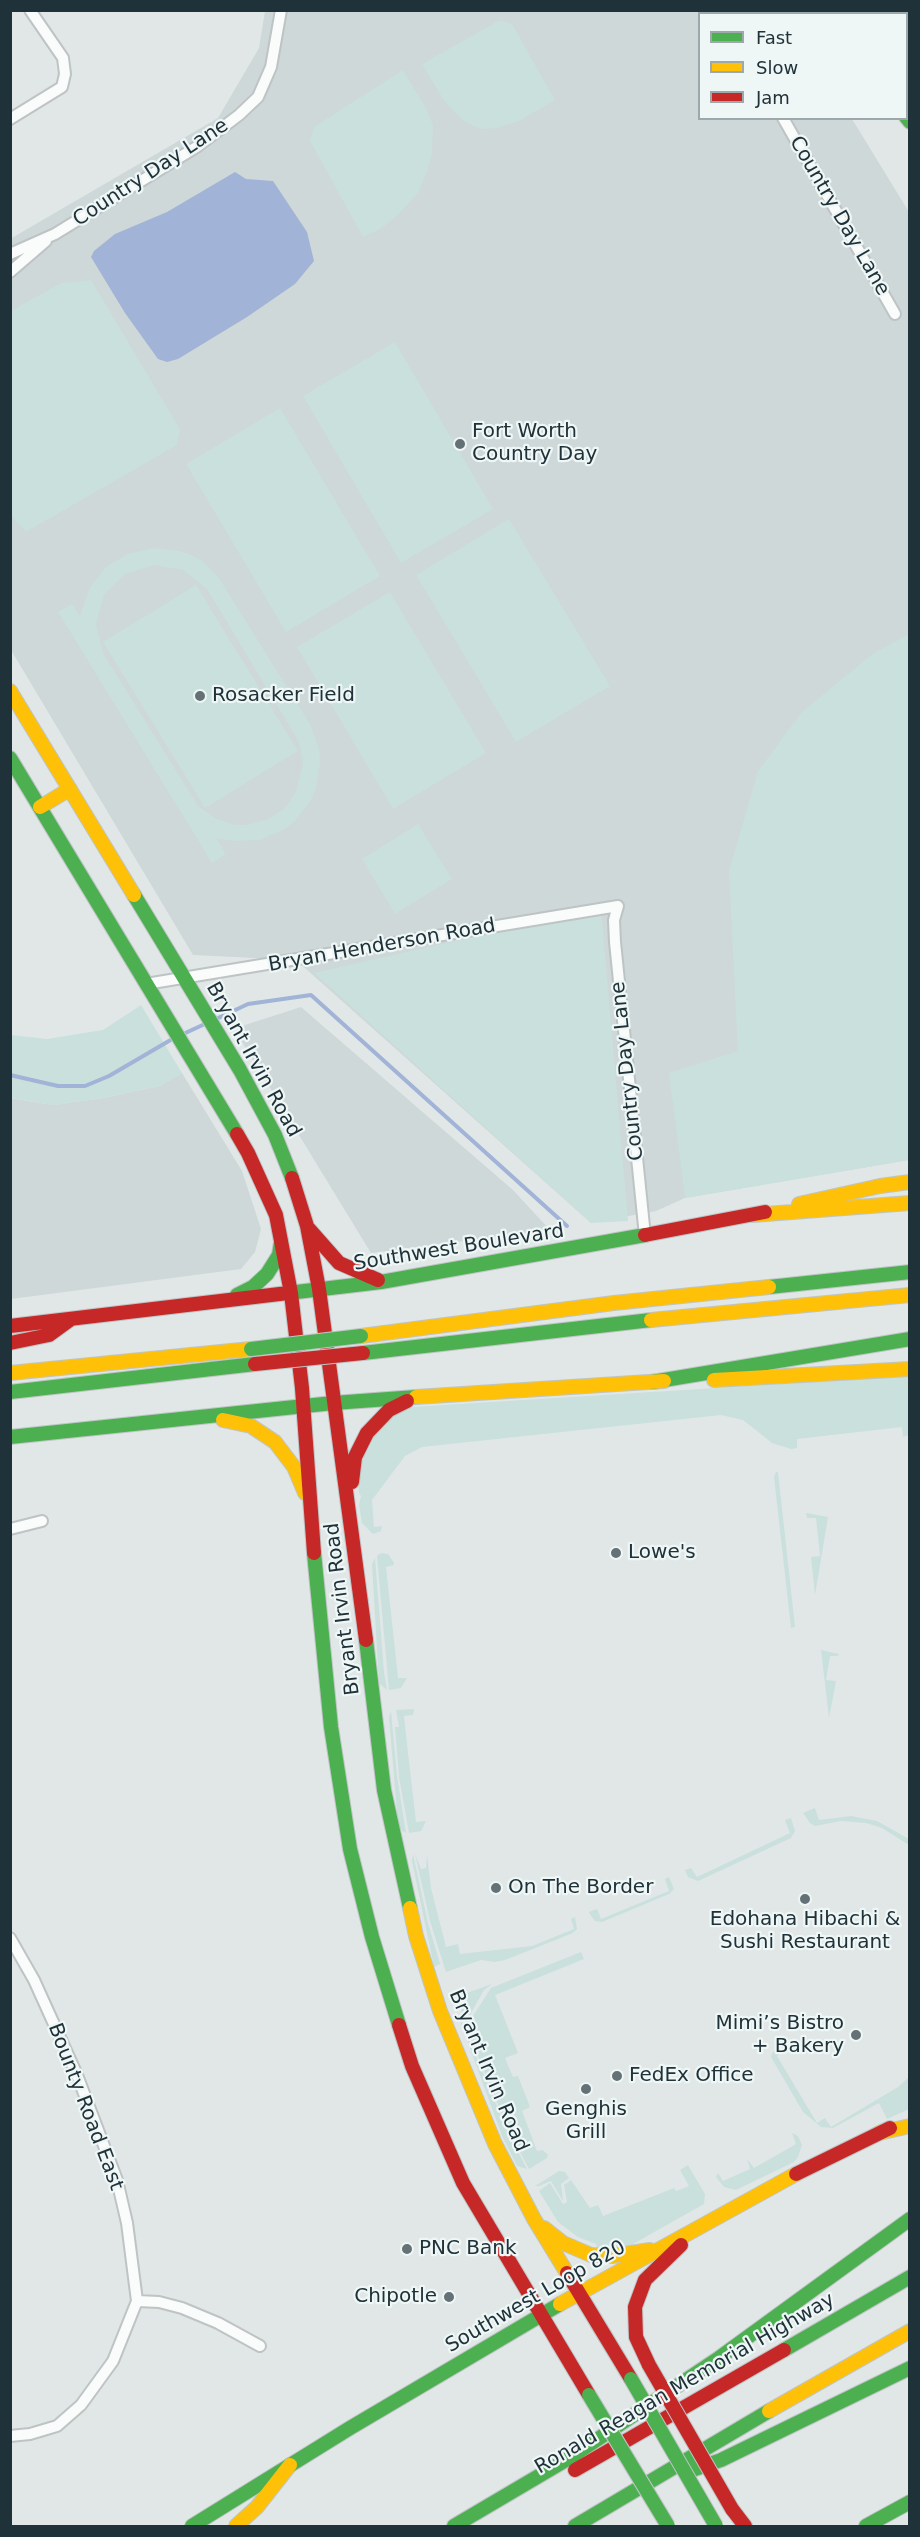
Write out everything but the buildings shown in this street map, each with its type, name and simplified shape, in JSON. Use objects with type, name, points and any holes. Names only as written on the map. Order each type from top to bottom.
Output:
[{"type":"main road","name":"Bryant Irvin Road","points":[[10,691],[224,1044],[275,1135],[290,1172],[307,1226],[319,1289],[333,1403],[350,1504],[384,1790],[416,1936],[435,1996],[475,2100],[495,2144],[534,2219],[631,2379],[716,2526]]},
{"type":"main road","name":"Bryant Irvin Road","points":[[10,758],[258,1172],[276,1215],[291,1293],[304,1406],[326,1679],[339,1783],[350,1849],[382,1975],[412,2066],[463,2183],[668,2526]]},
{"type":"main road","points":[[40,807],[69,789]]},
{"type":"main road","name":"Southwest Boulevard","points":[[10,1326],[381,1282],[645,1236],[753,1215],[880,1186],[909,1182]]},
{"type":"main road","points":[[753,1215],[909,1203]]},
{"type":"main road","points":[[307,1226],[339,1263],[381,1282]]},
{"type":"main road","points":[[220,1302],[253,1287],[267,1274],[279,1255],[281,1238]]},
{"type":"main road","points":[[10,1372],[361,1336],[614,1303],[909,1272]]},
{"type":"main road","points":[[10,1392],[626,1322],[909,1295]]},
{"type":"main road","points":[[10,1342],[50,1335],[71,1319]]},
{"type":"main road","points":[[652,1382],[909,1339]]},
{"type":"main road","points":[[10,1437],[333,1403],[652,1382],[909,1369]]},
{"type":"main road","points":[[350,1504],[355,1457],[367,1433],[389,1410],[418,1397]]},
{"type":"main road","points":[[198,1417],[237,1421],[265,1433],[285,1453],[311,1505]]},
{"type":"main road","name":"Southwest Loop 820","points":[[192,2526],[541,2315],[819,2162],[909,2119]]},
{"type":"main road","points":[[879,2133],[909,2126]]},
{"type":"main road","points":[[534,2219],[564,2243],[591,2255],[612,2256],[660,2249]]},
{"type":"main road","points":[[454,2526],[571,2457],[719,2358],[909,2219]]},
{"type":"main road","points":[[701,2226],[654,2270],[639,2293],[635,2307],[636,2337],[650,2366],[732,2509],[745,2526]]},
{"type":"main road","name":"Ronald Reagan Memorial Highway","points":[[480,2526],[909,2277]]},
{"type":"main road","points":[[575,2526],[714,2442],[909,2331]]},
{"type":"main road","points":[[638,2489],[721,2460],[909,2368]]},
{"type":"main road","points":[[236,2526],[257,2507],[290,2465]]},
{"type":"main road","points":[[866,2526],[909,2502]]},
{"type":"street","points":[[10,119],[62,87],[65,74],[63,58],[30,10]]},
{"type":"street","name":"Country Day Lane","points":[[55,234],[198,146],[228,125],[258,97],[272,67],[281,10]]},
{"type":"street","name":"Country Day Lane","points":[[784,120],[894,314]]},
{"type":"street","points":[[10,254],[55,234]]},
{"type":"street","points":[[10,272],[55,234]]},
{"type":"street","name":"Country Day Lane","points":[[618,906],[614,920],[615,942],[645,1236]]},
{"type":"street","name":"Bryan Henderson Road","points":[[146,984],[618,906]]},
{"type":"street","points":[[10,1530],[42,1521]]},
{"type":"street","name":"Bounty Road East","points":[[10,1938],[34,1980],[72,2064],[117,2180],[126,2223],[136,2301],[113,2361],[81,2405],[57,2426],[30,2434],[10,2436]]},
{"type":"street","points":[[136,2301],[159,2302],[182,2308],[218,2323],[260,2346]]},
{"type":"shaded area","name":"Fort Worth Country Day","points":[[265,11],[781,11],[698,12],[698,120],[853,120],[909,212],[909,1160],[685,1198],[656,1211],[591,1223],[296,960],[193,955],[11,650],[10,239],[218,118],[259,48]]},
{"type":"shaded area","points":[[301,1007],[513,1190],[550,1230],[371,1253],[236,1032],[245,1025]]},
{"type":"shaded area","points":[[182,1073],[242,1171],[261,1229],[255,1252],[241,1269],[11,1299],[10,1098],[53,1105],[103,1098],[159,1086]]},
{"type":"green space","points":[[500,20],[512,24],[555,100],[519,121],[497,128],[481,129],[463,121],[443,99],[422,64]]},
{"type":"green space","points":[[403,70],[426,108],[433,125],[432,153],[418,193],[397,216],[380,229],[363,237],[310,141],[314,127]]},
{"type":"green space","points":[[91,280],[180,429],[177,445],[26,532],[11,516],[11,311],[61,283]]},
{"type":"green space","points":[[395,342],[493,509],[401,563],[303,396]]},
{"type":"green space","points":[[280,408],[380,576],[286,632],[186,464]]},
{"type":"green space","points":[[509,519],[610,686],[516,742],[416,575]]},
{"type":"green space","points":[[153,548],[179,551],[202,561],[219,578],[310,724],[319,749],[320,762],[316,788],[311,800],[295,821],[285,829],[260,840],[233,841],[216,838],[226,854],[212,863],[58,612],[72,604],[80,616],[90,587],[106,567],[128,554]],"holes":[[[154,565],[183,570],[207,589],[299,742],[303,763],[296,792],[284,809],[266,820],[235,825],[215,818],[198,806],[103,653],[96,624],[104,595],[125,574]]]},
{"type":"green space","name":"Rosacker Field","points":[[196,585],[298,751],[205,808],[103,642]]},
{"type":"green space","points":[[390,592],[486,753],[393,809],[297,647]]},
{"type":"green space","points":[[909,634],[909,1160],[685,1198],[669,1073],[738,1051],[729,871],[758,771],[802,712],[871,655]]},
{"type":"green space","points":[[418,824],[452,879],[395,914],[362,859]]},
{"type":"green space","points":[[601,908],[628,1221],[591,1223],[314,973]]},
{"type":"green space","points":[[141,1005],[182,1073],[159,1086],[103,1098],[53,1105],[11,1098],[11,1035],[47,1039],[103,1030]]},
{"type":"green space","points":[[909,1376],[909,1435],[903,1437],[902,1427],[797,1439],[797,1448],[791,1449],[772,1443],[743,1420],[721,1415],[422,1447],[405,1456],[372,1500],[374,1527],[382,1526],[381,1531],[373,1534],[362,1523],[358,1478],[366,1447],[390,1418],[411,1407]]},
{"type":"green space","points":[[778,1472],[795,1627],[791,1628],[774,1477]]},
{"type":"green space","points":[[806,1513],[828,1517],[815,1595],[811,1557],[820,1556],[816,1518],[807,1518]]},
{"type":"green space","points":[[381,1553],[388,1554],[394,1563],[386,1567],[398,1678],[407,1678],[401,1688],[389,1690],[377,1556]]},
{"type":"green space","points":[[375,1558],[387,1690],[379,1683],[372,1564]]},
{"type":"green space","points":[[821,1650],[839,1654],[830,1656],[826,1680],[836,1681],[829,1718]]},
{"type":"green space","points":[[414,1709],[413,1715],[404,1716],[407,1744],[416,1822],[426,1821],[421,1831],[409,1833],[399,1777],[395,1727],[399,1727],[396,1710]]},
{"type":"green space","points":[[391,1711],[397,1776],[406,1833],[398,1824],[389,1717]]},
{"type":"green space","points":[[815,1808],[819,1820],[851,1816],[877,1821],[909,1839],[909,1845],[882,1828],[866,1823],[841,1821],[815,1826],[803,1813]]},
{"type":"green space","points":[[791,1818],[795,1831],[791,1838],[698,1881],[688,1877],[685,1870],[691,1868],[697,1877],[790,1833],[785,1820]]},
{"type":"green space","points":[[413,1854],[428,1923],[440,1964],[434,1967],[412,1861]]},
{"type":"green space","points":[[415,1854],[421,1869],[426,1868],[427,1855],[431,1888],[446,1947],[458,1944],[460,1954],[532,1946],[574,1929],[571,1919],[575,1917],[577,1929],[573,1933],[505,1960],[495,1962],[481,1960],[446,1972],[430,1921]]},
{"type":"green space","points":[[669,1877],[674,1889],[669,1894],[602,1922],[595,1921],[589,1912],[597,1909],[601,1919],[669,1891],[665,1879]]},
{"type":"green space","points":[[581,1952],[584,1959],[495,1995],[518,2053],[505,2058],[513,2077],[518,2076],[530,2107],[522,2111],[537,2151],[543,2150],[548,2155],[547,2158],[529,2169],[508,2129],[471,2039],[476,2037],[472,2025],[473,2016],[491,1988]]},
{"type":"green space","points":[[492,1984],[484,1990],[471,2013],[470,2026],[473,2035],[470,2036],[458,2001],[464,1994]]},
{"type":"green space","points":[[455,2007],[507,2130],[527,2169],[517,2166],[502,2136]]},
{"type":"green space","points":[[779,2048],[786,2050],[777,2056],[817,2123],[825,2118],[831,2127],[898,2087],[909,2077],[909,2109],[887,2119],[879,2103],[833,2128],[821,2127],[803,2112],[771,2057],[772,2053]]},
{"type":"green space","points":[[792,2133],[798,2136],[802,2145],[794,2162],[736,2190],[724,2187],[716,2177],[718,2173],[723,2181],[750,2169],[747,2159],[754,2168],[796,2144]]},
{"type":"green space","points":[[688,2165],[705,2194],[704,2204],[626,2248],[598,2251],[596,2244],[578,2237],[558,2222],[539,2191],[550,2183],[563,2204],[567,2202],[564,2185],[571,2180],[590,2208],[598,2205],[603,2216],[674,2188],[676,2191],[689,2186],[680,2170]]},
{"type":"green space","points":[[559,2171],[565,2172],[569,2178],[561,2184],[563,2201],[551,2181],[535,2186]]},
{"type":"water","points":[[235,172],[246,179],[273,181],[307,232],[314,261],[295,284],[247,317],[178,359],[167,362],[158,359],[125,313],[91,257],[94,251],[115,234],[167,212]]},
{"type":"waterway","points":[[214,1020],[248,1004],[311,995],[567,1226]]},
{"type":"waterway","points":[[181,1035],[207,1023]]},
{"type":"waterway","points":[[10,1075],[58,1086],[85,1086],[109,1076],[174,1038]]},
{"type":"traffic: fast","points":[[10,758],[237,1134]]},
{"type":"traffic: fast","points":[[134,895],[240,1070],[275,1135],[292,1178]]},
{"type":"traffic: fast","points":[[288,1293],[381,1282],[645,1235]]},
{"type":"traffic: fast","points":[[237,1295],[253,1287],[267,1274],[279,1255],[281,1242]]},
{"type":"traffic: fast","points":[[769,1287],[910,1272]]},
{"type":"traffic: fast","points":[[363,1353],[651,1320]]},
{"type":"traffic: fast","points":[[251,1349],[361,1336]]},
{"type":"traffic: fast","points":[[652,1382],[910,1339]]},
{"type":"traffic: fast","points":[[10,1392],[255,1364]]},
{"type":"traffic: fast","points":[[10,1437],[333,1403],[416,1397]]},
{"type":"traffic: fast","points":[[314,1553],[331,1727],[350,1849],[372,1937],[399,2025]]},
{"type":"traffic: fast","points":[[366,1640],[384,1790],[410,1908]]},
{"type":"traffic: fast","points":[[454,2526],[571,2457],[719,2358],[910,2219]]},
{"type":"traffic: fast","points":[[784,2350],[910,2277]]},
{"type":"traffic: fast","points":[[192,2526],[350,2428],[560,2304]]},
{"type":"traffic: fast","points":[[687,2472],[721,2460],[910,2368]]},
{"type":"traffic: fast","points":[[631,2379],[716,2526]]},
{"type":"traffic: fast","points":[[589,2395],[668,2526]]},
{"type":"traffic: fast","points":[[575,2526],[769,2411]]},
{"type":"traffic: fast","points":[[866,2526],[910,2502]]},
{"type":"traffic: slow","points":[[10,691],[134,895]]},
{"type":"traffic: slow","points":[[40,807],[70,789]]},
{"type":"traffic: slow","points":[[799,1204],[880,1186],[910,1182]]},
{"type":"traffic: slow","points":[[753,1215],[910,1203]]},
{"type":"traffic: slow","points":[[361,1336],[614,1303],[769,1287]]},
{"type":"traffic: slow","points":[[651,1320],[910,1295]]},
{"type":"traffic: slow","points":[[10,1373],[251,1349]]},
{"type":"traffic: slow","points":[[714,1380],[910,1369]]},
{"type":"traffic: slow","points":[[416,1397],[664,1381]]},
{"type":"traffic: slow","points":[[223,1420],[251,1426],[275,1442],[294,1467],[305,1493]]},
{"type":"traffic: slow","points":[[410,1908],[416,1936],[440,2011],[495,2144],[534,2219],[567,2273]]},
{"type":"traffic: slow","points":[[879,2133],[910,2126]]},
{"type":"traffic: slow","points":[[560,2304],[796,2174]]},
{"type":"traffic: slow","points":[[544,2228],[563,2243],[591,2255],[612,2256],[650,2250]]},
{"type":"traffic: slow","points":[[769,2411],[910,2331]]},
{"type":"traffic: slow","points":[[236,2526],[257,2507],[290,2465]]},
{"type":"traffic: jam","points":[[237,1134],[276,1215],[291,1293],[302,1388],[314,1553]]},
{"type":"traffic: jam","points":[[292,1178],[307,1226],[319,1289],[366,1640]]},
{"type":"traffic: jam","points":[[645,1235],[765,1212]]},
{"type":"traffic: jam","points":[[309,1229],[339,1263],[378,1280]]},
{"type":"traffic: jam","points":[[10,1326],[288,1293]]},
{"type":"traffic: jam","points":[[10,1343],[49,1335],[71,1319]]},
{"type":"traffic: jam","points":[[255,1364],[363,1353]]},
{"type":"traffic: jam","points":[[352,1482],[355,1457],[367,1433],[389,1410],[407,1401]]},
{"type":"traffic: jam","points":[[399,2025],[412,2066],[463,2183],[589,2395]]},
{"type":"traffic: jam","points":[[796,2174],[890,2128]]},
{"type":"traffic: jam","points":[[649,2365],[636,2337],[635,2307],[645,2280],[681,2245]]},
{"type":"traffic: jam","points":[[567,2273],[631,2379]]},
{"type":"traffic: jam","points":[[575,2470],[784,2350]]},
{"type":"traffic: jam","points":[[649,2365],[732,2509]]},
{"type":"traffic: jam","points":[[732,2509],[745,2526]]},
{"type":"place","name":"Fort Worth Country Day","points":[[460,444]]},
{"type":"place","name":"Rosacker Field","points":[[200,696]]},
{"type":"place","name":"Lowe's","points":[[616,1553]]},
{"type":"place","name":"On The Border","points":[[496,1888]]},
{"type":"place","name":"Edohana Hibachi & Sushi Restaurant","points":[[805,1899]]},
{"type":"place","name":"Mimi’s Bistro + Bakery","points":[[856,2035]]},
{"type":"place","name":"FedEx Office","points":[[617,2076]]},
{"type":"place","name":"Genghis Grill","points":[[586,2089]]},
{"type":"place","name":"PNC Bank","points":[[407,2249]]},
{"type":"place","name":"Chipotle","points":[[449,2297]]}]
